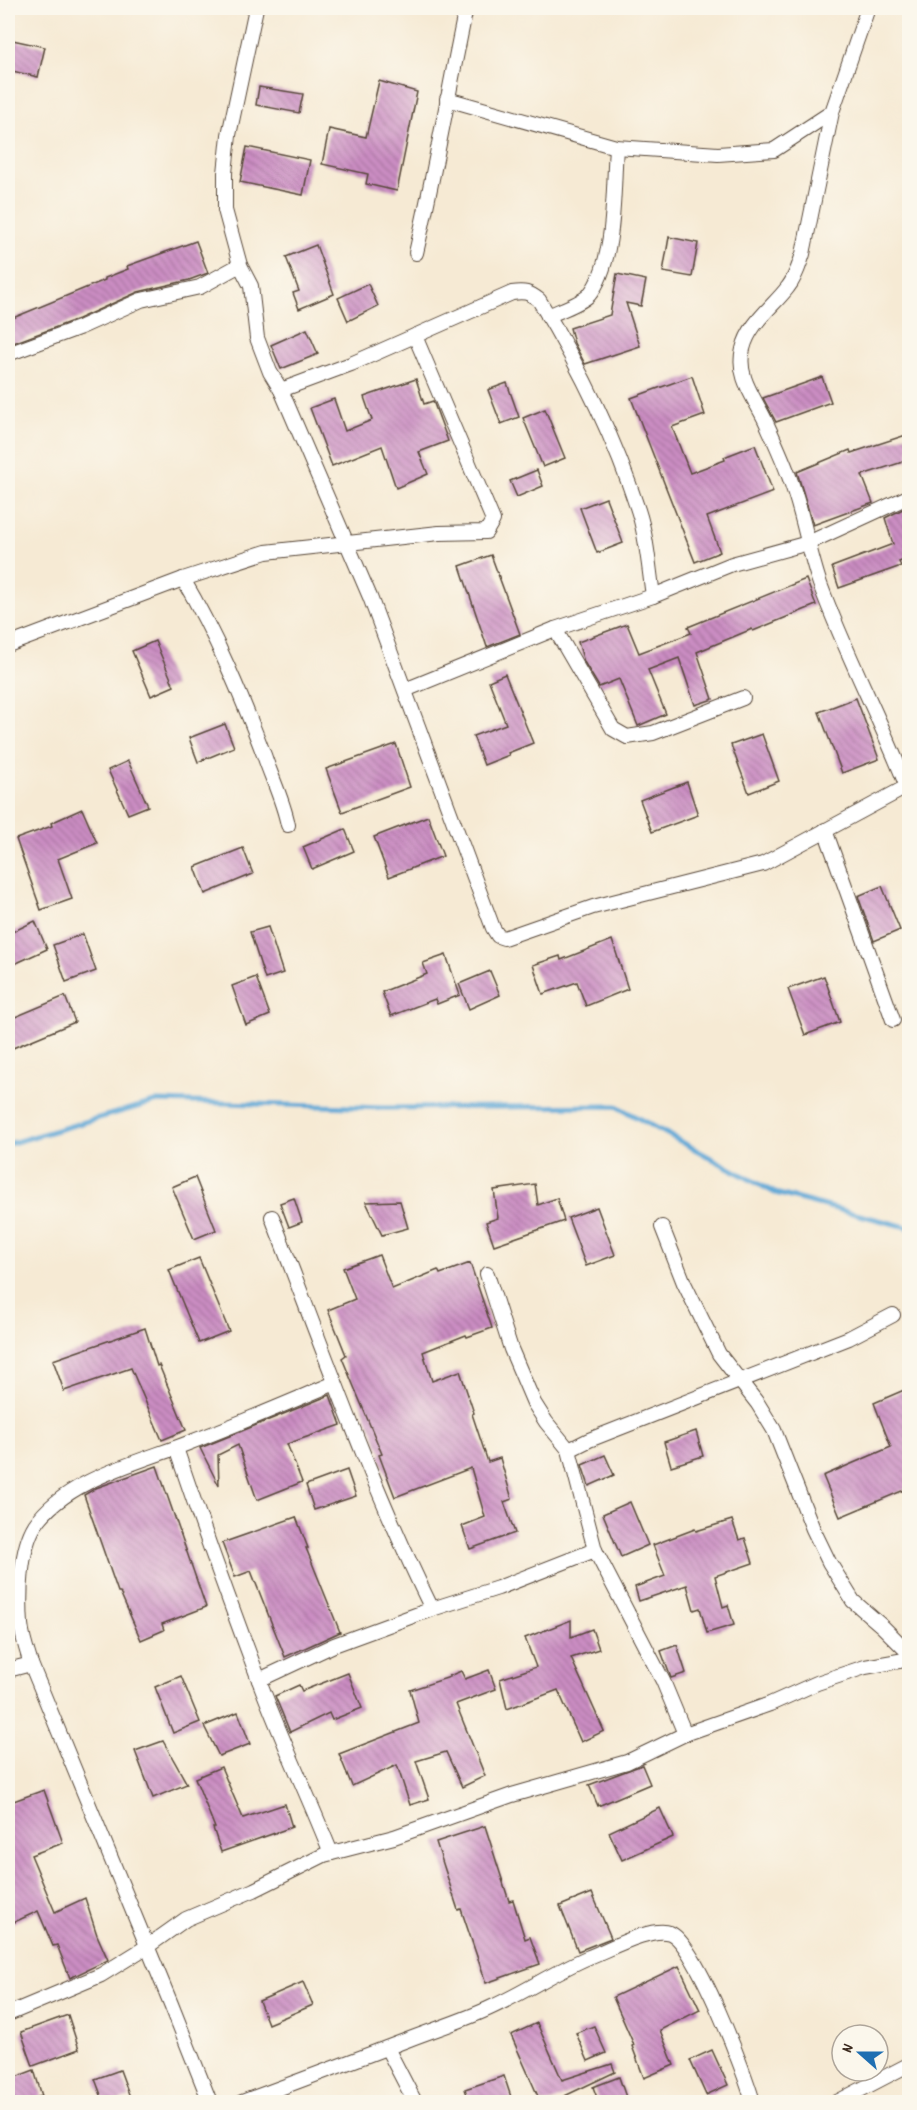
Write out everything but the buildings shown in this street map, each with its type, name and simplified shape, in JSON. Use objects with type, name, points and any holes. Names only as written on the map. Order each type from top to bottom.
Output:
[{"type":"street","points":[[256,8],[229,135],[225,173],[225,210],[240,265],[251,286],[257,338],[347,543],[405,690],[493,928],[498,936],[504,938],[593,907],[763,864],[909,788],[820,583],[788,473],[743,376],[742,350],[748,335],[761,316],[788,287],[796,274],[803,254],[832,112],[868,8]]},
{"type":"street","points":[[416,253],[438,156],[466,8]]},
{"type":"street","points":[[447,99],[616,147],[718,154],[774,150],[832,112]]},
{"type":"street","points":[[548,316],[588,297],[603,272],[609,241],[616,147]]},
{"type":"street","points":[[8,354],[81,327],[141,300],[200,287],[240,265]]},
{"type":"street","points":[[281,390],[351,364],[512,293],[524,291],[531,294],[538,300],[548,316],[598,409],[639,512],[653,596]]},
{"type":"street","points":[[8,645],[183,579],[266,552],[439,533],[486,532],[492,520],[414,336]]},
{"type":"street","points":[[405,690],[555,629],[653,596],[732,564],[808,543],[909,496]]},
{"type":"street","points":[[183,579],[205,616],[240,694],[283,801],[288,825]]},
{"type":"street","points":[[555,629],[613,729],[627,736],[653,733],[743,698]]},
{"type":"street","points":[[825,830],[893,1020]]},
{"type":"street","points":[[272,1217],[400,1545],[432,1610]]},
{"type":"street","points":[[662,1227],[701,1321],[719,1354],[758,1404],[774,1431],[813,1529],[847,1591],[854,1601],[909,1654]]},
{"type":"street","points":[[487,1274],[511,1349],[534,1403],[569,1450],[595,1550],[663,1681],[685,1734]]},
{"type":"street","points":[[569,1450],[739,1380],[849,1338],[893,1315]]},
{"type":"street","points":[[210,2103],[148,1946],[31,1664],[21,1625],[21,1582],[25,1554],[34,1528],[43,1515],[75,1489],[108,1473],[176,1448],[335,1383]]},
{"type":"street","points":[[176,1448],[208,1543],[259,1680],[332,1853]]},
{"type":"street","points":[[259,1680],[334,1645],[498,1588],[595,1550]]},
{"type":"street","points":[[8,2014],[101,1975],[186,1919],[332,1853],[394,1837],[512,1795],[627,1762],[685,1734],[865,1667],[909,1659]]},
{"type":"street","points":[[8,1670],[31,1664]]},
{"type":"street","points":[[242,2103],[491,2007],[584,1960],[652,1932],[669,1932],[684,1944],[697,1964],[753,2103]]},
{"type":"street","points":[[387,2048],[415,2103]]},
{"type":"street","points":[[837,2103],[909,2064]]},
{"type":"waterway","points":[[8,1144],[158,1101],[385,1108],[616,1106],[775,1193],[910,1228]]}]
